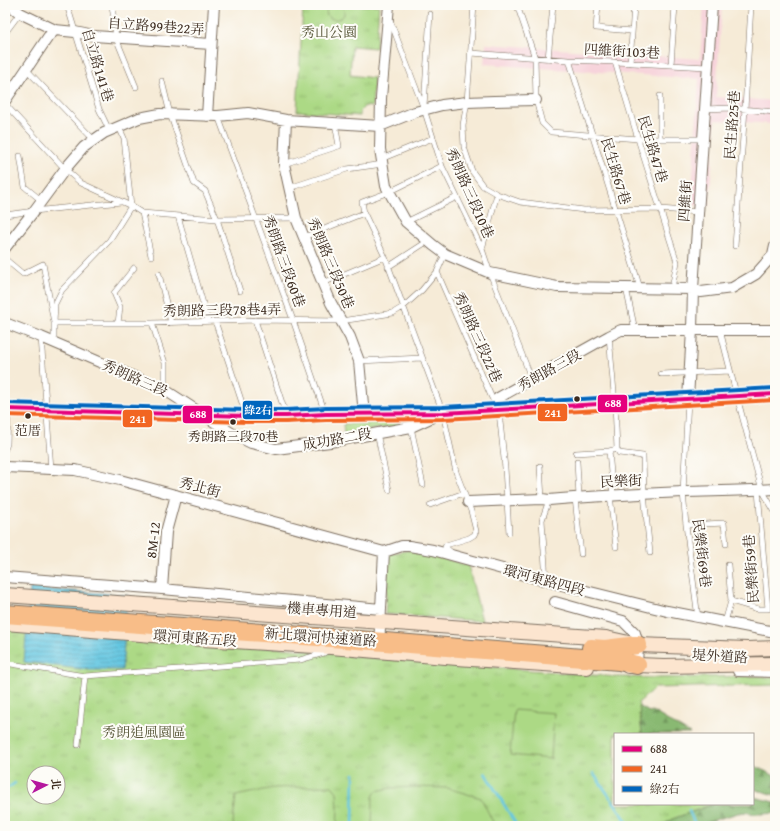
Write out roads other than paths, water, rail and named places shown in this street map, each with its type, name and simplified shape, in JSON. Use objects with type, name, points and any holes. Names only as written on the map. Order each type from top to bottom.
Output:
[{"type":"highway","name":"新北環河快速道路","points":[[5,606],[380,636],[619,661],[637,665]]},
{"type":"highway","name":"新北環河快速道路","points":[[5,614],[549,646],[605,648],[638,645]]},
{"type":"street","name":"自立路99巷22弄","points":[[10,5],[20,13],[55,30],[116,38],[211,44]]},
{"type":"street","points":[[208,116],[214,5]]},
{"type":"street","name":"四維街","points":[[688,399],[693,289],[712,5]]},
{"type":"street","points":[[388,10],[380,126],[380,149],[386,186],[406,222],[445,254],[490,273],[557,287],[672,288],[693,289],[701,292],[732,288],[756,274],[773,255],[775,246]]},
{"type":"street","points":[[5,101],[48,37],[55,30]]},
{"type":"street","points":[[5,248],[42,202],[65,169],[84,147],[104,132],[139,118],[160,114],[218,116],[248,113],[286,120],[380,126],[415,112],[442,105],[467,102],[536,100]]},
{"type":"street","name":"秀朗路三段50巷","points":[[286,120],[284,164],[296,218],[322,283],[331,303],[350,336],[359,361],[364,414]]},
{"type":"street","name":"秀朗路三段","points":[[5,323],[165,390],[233,434],[251,443],[276,449]]},
{"type":"street","name":"秀朗路三段","points":[[499,410],[498,398],[620,330],[775,330]]},
{"type":"street","points":[[6,409],[246,416],[364,414],[410,420],[443,413],[775,394]]},
{"type":"street","name":"成功路二段","points":[[276,449],[330,442],[377,433],[410,420]]},
{"type":"street","name":"秀北街","points":[[5,467],[75,470],[120,480],[384,552]]},
{"type":"street","name":"民樂街","points":[[466,497],[507,500],[546,500],[611,495],[760,491],[775,489]]},
{"type":"street","name":"8M-12","points":[[162,589],[166,532],[176,495]]},
{"type":"street","name":"環河東路四段","points":[[384,552],[402,546],[433,550],[546,581],[667,611],[775,632]]},
{"type":"street","points":[[380,636],[384,552]]},
{"type":"street","points":[[5,577],[162,589],[380,636]]},
{"type":"street","points":[[5,595],[380,636]]},
{"type":"street","name":"機車專用道","points":[[5,602],[380,636]]},
{"type":"street","name":"環河東路四段","points":[[555,602],[623,621],[635,633],[638,645]]},
{"type":"street","points":[[5,618],[380,636]]},
{"type":"street","name":"環河東路五段","points":[[5,623],[331,648],[380,636]]},
{"type":"street","points":[[775,648],[747,649],[638,645],[637,665],[775,664]]},
{"type":"street","name":"堤外道路","points":[[664,666],[721,671],[775,672]]},
{"type":"lane","name":"自立路141巷","points":[[67,5],[99,110],[124,138],[131,206]]},
{"type":"lane","points":[[112,5],[116,38],[136,87]]},
{"type":"lane","points":[[474,5],[467,102],[463,125],[464,147],[472,171],[483,186],[497,194],[520,202],[584,210],[660,209],[698,212]]},
{"type":"lane","points":[[517,5],[535,58],[536,100],[542,122],[551,132],[638,139],[703,139]]},
{"type":"lane","points":[[548,59],[553,5]]},
{"type":"lane","points":[[598,5],[596,28],[632,31]]},
{"type":"lane","points":[[630,63],[634,5]]},
{"type":"lane","points":[[671,65],[675,5]]},
{"type":"lane","name":"民生路25巷","points":[[735,246],[751,5]]},
{"type":"lane","name":"秀朗路三段10巷","points":[[388,10],[424,109],[442,166],[482,250],[532,380]]},
{"type":"lane","points":[[5,33],[20,13]]},
{"type":"lane","points":[[424,109],[430,14]]},
{"type":"lane","name":"四維街103巷","points":[[471,53],[548,59],[707,67]]},
{"type":"lane","name":"民生路67巷","points":[[569,60],[640,288]]},
{"type":"lane","name":"民生路47巷","points":[[615,62],[677,262],[672,288]]},
{"type":"lane","points":[[26,69],[94,140]]},
{"type":"lane","points":[[162,81],[170,114],[194,183],[205,191],[217,219],[240,291]]},
{"type":"lane","points":[[660,96],[660,139]]},
{"type":"lane","points":[[5,104],[65,169],[81,184],[131,206],[142,213],[217,219],[296,218]]},
{"type":"lane","points":[[705,109],[731,108],[775,112]]},
{"type":"lane","name":"秀朗路三段60巷","points":[[218,116],[326,414]]},
{"type":"lane","points":[[284,164],[339,146],[335,123]]},
{"type":"lane","points":[[289,188],[347,169],[382,162],[433,138]]},
{"type":"lane","points":[[20,156],[25,187],[42,202]]},
{"type":"lane","points":[[442,166],[389,192],[362,202],[364,212],[388,267],[443,413],[456,472],[466,497],[476,531],[474,535],[469,538],[445,546],[454,556]]},
{"type":"lane","points":[[482,250],[497,194]]},
{"type":"lane","points":[[406,222],[457,197]]},
{"type":"lane","points":[[5,215],[121,202]]},
{"type":"lane","points":[[54,343],[55,304],[62,290],[109,241],[131,206]]},
{"type":"lane","points":[[304,237],[364,212]]},
{"type":"lane","points":[[142,213],[151,256]]},
{"type":"lane","points":[[178,216],[208,321]]},
{"type":"lane","points":[[388,267],[428,241]]},
{"type":"lane","points":[[403,307],[422,290],[437,272],[445,254]]},
{"type":"lane","points":[[322,283],[384,257]]},
{"type":"lane","points":[[5,259],[23,274],[43,264],[54,323]]},
{"type":"lane","points":[[118,323],[120,306],[114,294],[134,268]]},
{"type":"lane","name":"秀朗路三段22巷","points":[[437,272],[491,396],[499,410]]},
{"type":"lane","points":[[159,274],[171,323]]},
{"type":"lane","points":[[626,288],[635,330]]},
{"type":"lane","name":"秀朗路三段78巷4弄","points":[[54,323],[171,323],[255,320],[341,321],[393,312],[403,307]]},
{"type":"lane","points":[[255,320],[286,416]]},
{"type":"lane","points":[[215,321],[246,416]]},
{"type":"lane","points":[[152,323],[165,362],[165,390]]},
{"type":"lane","points":[[720,330],[760,491],[775,512]]},
{"type":"lane","points":[[610,336],[617,449],[619,453],[643,456],[644,494],[650,553]]},
{"type":"lane","points":[[41,337],[51,469]]},
{"type":"lane","points":[[359,361],[422,358]]},
{"type":"lane","points":[[661,374],[730,371]]},
{"type":"lane","name":"民樂街69巷","points":[[688,399],[683,492],[698,618]]},
{"type":"lane","points":[[5,449],[7,444],[6,409]]},
{"type":"lane","points":[[499,410],[505,468],[509,533]]},
{"type":"lane","points":[[410,420],[423,485]]},
{"type":"lane","points":[[377,433],[389,490]]},
{"type":"lane","points":[[576,453],[609,451],[617,449]]},
{"type":"lane","points":[[609,451],[611,495],[616,547]]},
{"type":"lane","points":[[577,462],[577,498],[582,554]]},
{"type":"lane","points":[[540,466],[546,500],[542,520],[546,581]]},
{"type":"lane","name":"民樂街59巷","points":[[731,601],[758,609],[768,609],[760,491]]},
{"type":"lane","points":[[430,505],[466,497]]},
{"type":"lane","points":[[686,525],[724,523],[726,544]]},
{"type":"lane","points":[[725,623],[731,601],[728,564]]},
{"type":"lane","points":[[5,663],[85,676],[300,660],[324,653],[331,648]]},
{"type":"lane","points":[[78,745],[85,676]]},
{"type":"water","points":[[30,588],[128,595],[122,670],[89,670],[24,662]]},
{"type":"waterway","points":[[485,773],[517,826]]},
{"type":"waterway","points":[[593,773],[614,803]]},
{"type":"waterway","points":[[353,826],[354,774]]},
{"type":"waterway","points":[[5,790],[15,783]]},
{"type":"waterway","points":[[616,805],[630,826]]},
{"type":"waterway","points":[[689,811],[697,826]]},
{"type":"place","name":"范厝","points":[[28,416]]},
{"type":"place","name":"秀朗路三段70巷","points":[[233,422]]},
{"type":"park label","name":"秀山公園","points":[[329,32]]},
{"type":"park label","name":"秀朗追風園區","points":[[144,732]]}]
